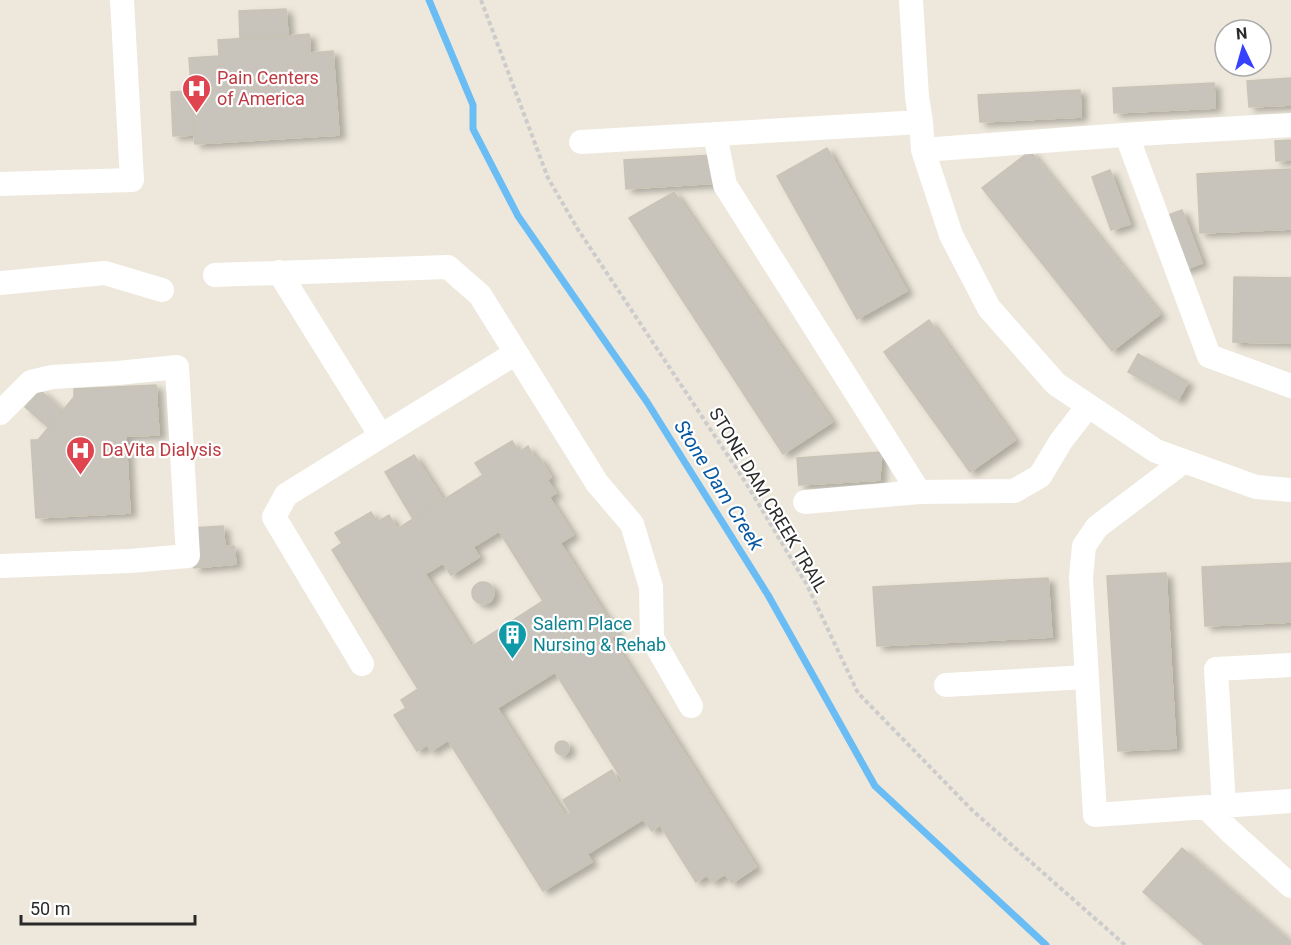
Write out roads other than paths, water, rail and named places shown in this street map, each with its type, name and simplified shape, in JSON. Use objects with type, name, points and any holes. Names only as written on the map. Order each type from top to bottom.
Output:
[{"type":"street","points":[[0,184],[132,180],[122,0]]},
{"type":"street","points":[[911,0],[923,150],[951,235],[989,308],[1056,384],[1156,452],[1256,487],[1291,490]]},
{"type":"street","points":[[581,142],[921,122]]},
{"type":"street","points":[[923,150],[1291,125]]},
{"type":"street","points":[[715,134],[724,185],[919,492]]},
{"type":"street","points":[[1127,136],[1209,356],[1291,386]]},
{"type":"street","points":[[215,275],[448,267],[480,295],[597,483],[632,524],[651,587],[652,638],[691,706]]},
{"type":"street","points":[[279,272],[381,436]]},
{"type":"street","points":[[0,283],[105,273],[162,290]]},
{"type":"street","points":[[362,664],[274,517],[286,495],[516,353]]},
{"type":"street","points":[[0,413],[31,382],[52,377],[177,367],[188,556],[130,561],[0,566]]},
{"type":"street","points":[[805,501],[919,492],[1014,491],[1040,476],[1061,441],[1088,406]]},
{"type":"street","points":[[1184,461],[1097,527],[1084,546],[1081,577],[1095,815],[1291,801]]},
{"type":"street","points":[[1291,665],[1216,669],[1216,807],[1231,832],[1291,886]]},
{"type":"street","points":[[946,685],[1087,677]]},
{"type":"waterway","name":"Stone Dam Creek","points":[[429,0],[473,105],[473,129],[518,216],[647,402],[768,595],[875,786],[1046,945]]},
{"type":"place","name":"Pain Centers of America","points":[[196,114]]},
{"type":"place","name":"DaVita Dialysis","points":[[81,476]]},
{"type":"place","name":"Salem Place Nursing & Rehab","points":[[512,660]]}]
